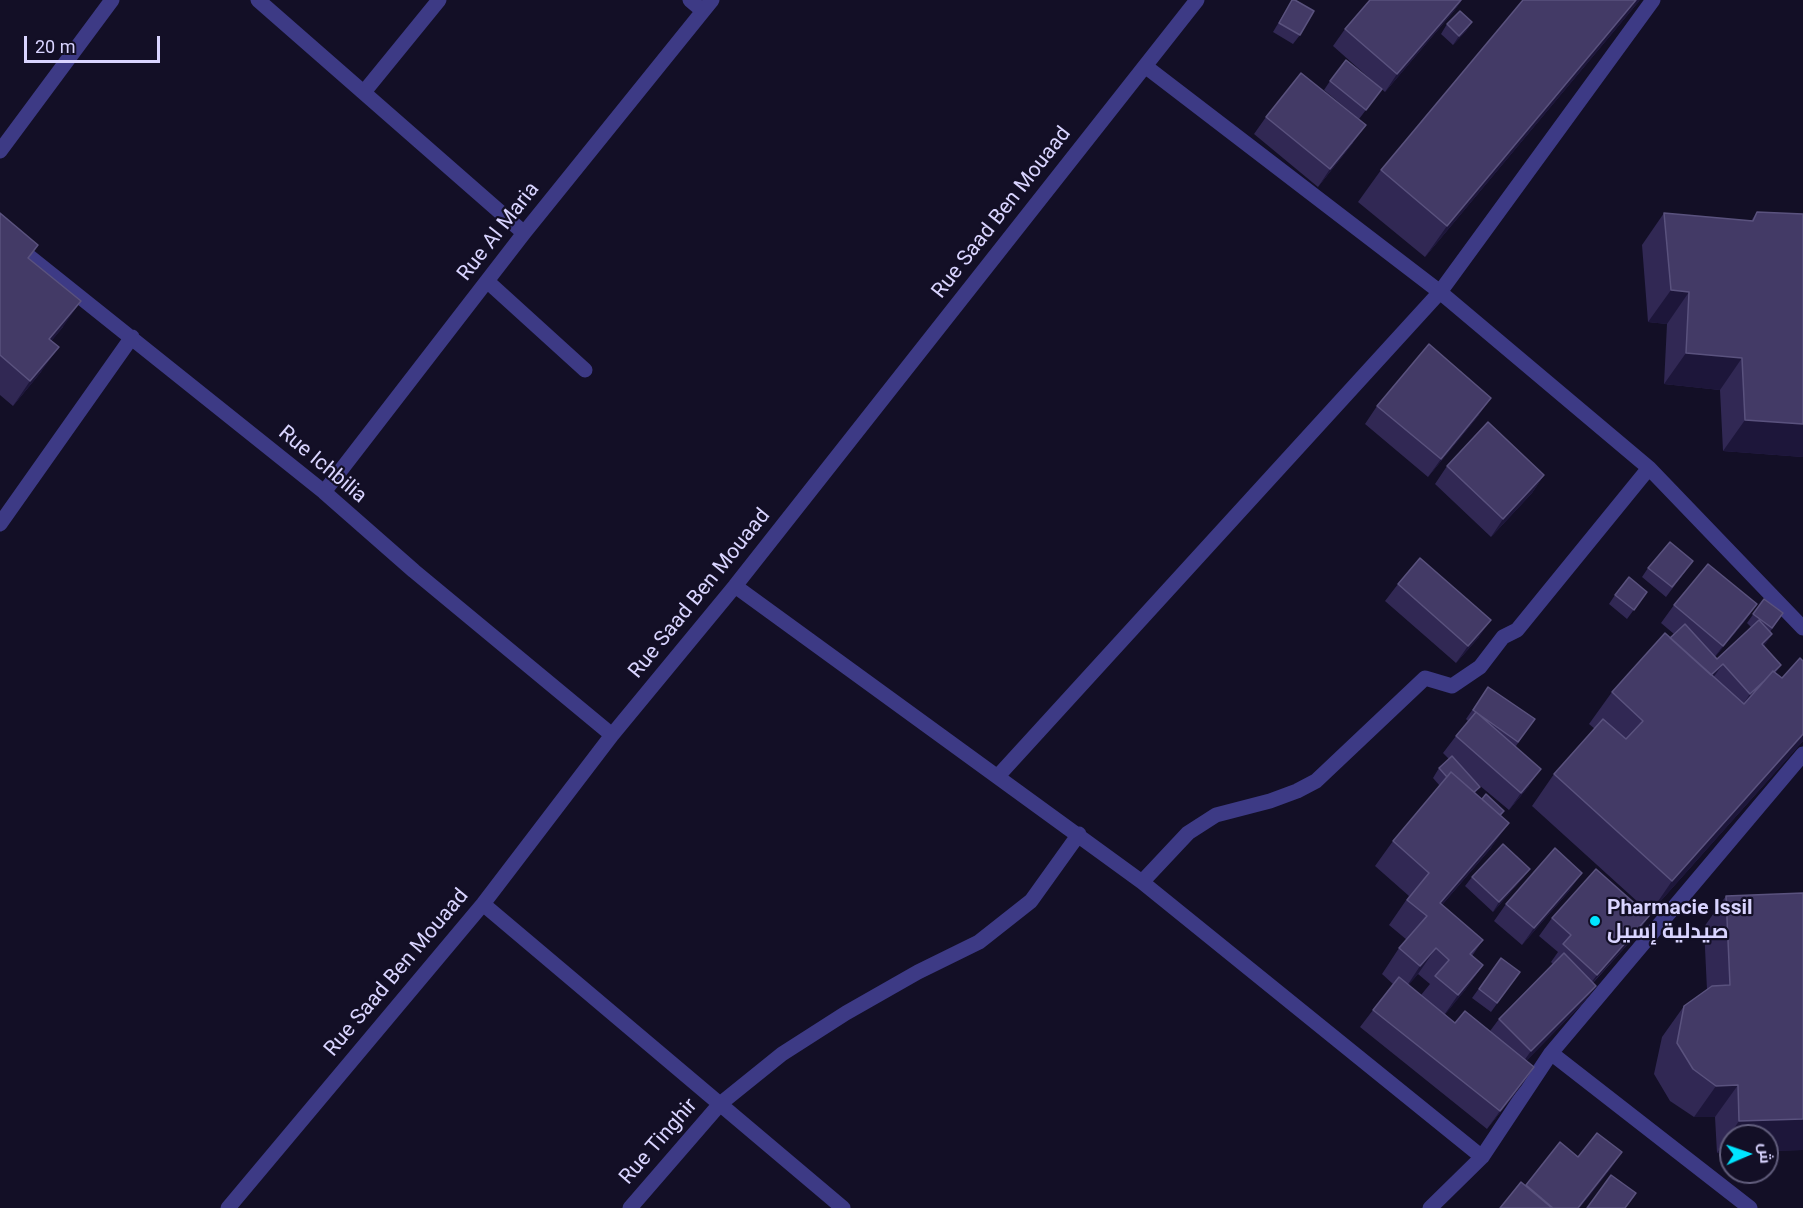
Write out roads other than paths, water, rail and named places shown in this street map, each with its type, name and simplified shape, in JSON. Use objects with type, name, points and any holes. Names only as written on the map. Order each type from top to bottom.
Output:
[{"type":"street","points":[[0,151],[112,0]]},
{"type":"street","points":[[258,0],[524,233]]},
{"type":"street","points":[[364,92],[439,0]]},
{"type":"street","points":[[690,0],[708,5]]},
{"type":"street","name":"Rue Saad Ben Mouaad","points":[[228,1208],[483,904],[612,735],[735,586],[1197,0]]},
{"type":"street","points":[[998,776],[1440,292],[1653,0]]},
{"type":"street","name":"Rue Al Maria","points":[[324,492],[524,233],[708,5]]},
{"type":"street","points":[[1145,66],[1440,292],[1649,468],[1803,628]]},
{"type":"street","name":"Rue Ichbilia","points":[[0,233],[324,492],[414,571],[612,735]]},
{"type":"street","points":[[487,281],[585,370]]},
{"type":"street","points":[[0,524],[132,337]]},
{"type":"street","points":[[1142,882],[1188,833],[1216,816],[1288,795],[1316,781],[1425,678],[1452,686],[1480,667],[1503,637],[1517,630],[1649,468]]},
{"type":"street","points":[[735,586],[1142,882],[1482,1157]]},
{"type":"street","points":[[1430,1208],[1482,1157],[1551,1053],[1803,754]]},
{"type":"street","name":"Rue Tinghir","points":[[630,1208],[720,1104],[782,1054],[846,1013],[918,972],[979,942],[1031,901],[1079,834]]},
{"type":"street","points":[[483,904],[843,1208]]},
{"type":"street","points":[[1551,1053],[1750,1208]]},
{"type":"place","name":"Pharmacie Issil صيدلية إسيل","points":[[1595,921]]}]
